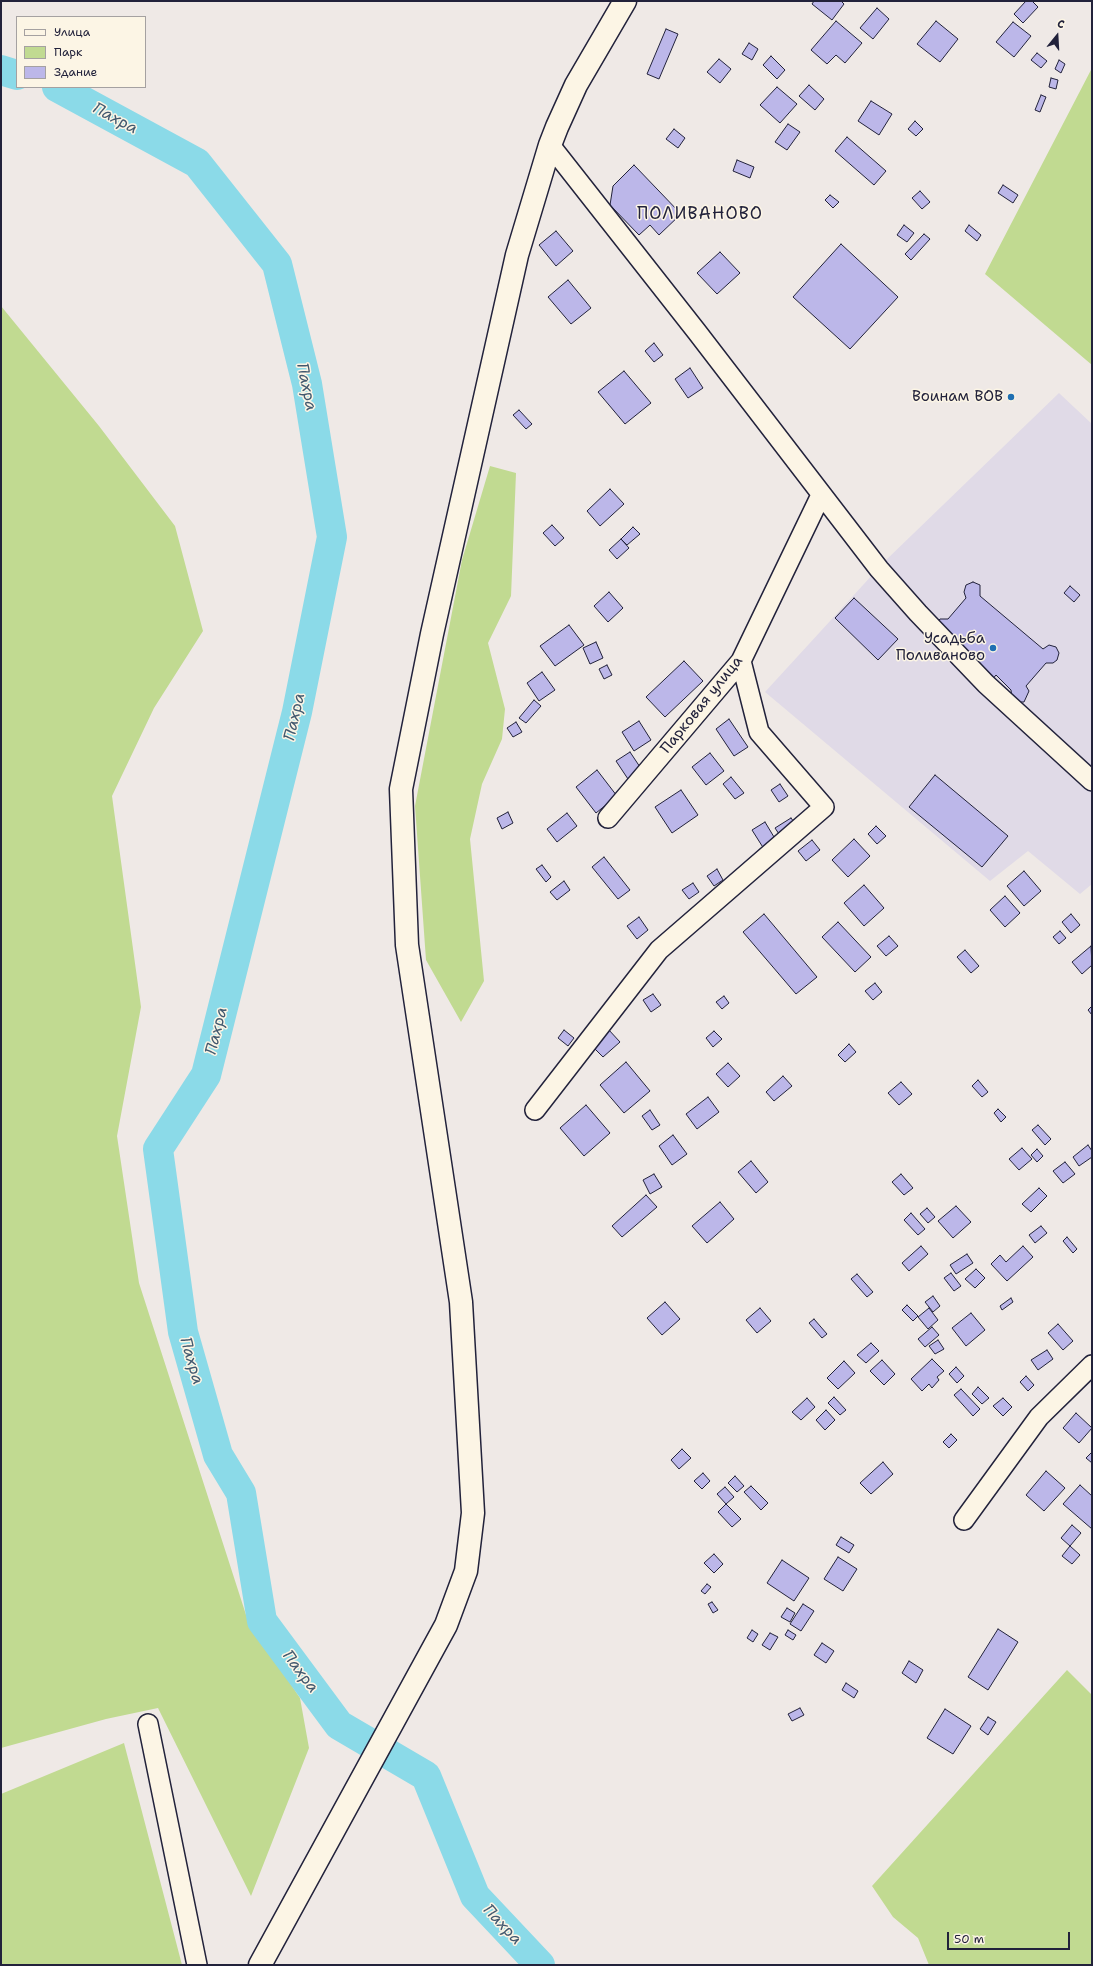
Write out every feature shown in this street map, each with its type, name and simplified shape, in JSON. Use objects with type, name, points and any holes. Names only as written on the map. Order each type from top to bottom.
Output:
[{"type":"street","points":[[260,1965],[446,1625],[466,1571],[473,1513],[461,1302],[406,945],[401,789],[432,634],[516,255],[550,145],[576,85],[625,1]]},
{"type":"street","points":[[550,145],[697,332],[879,569],[918,614],[986,684],[1092,781]]},
{"type":"street","name":"Парковая улица","points":[[608,818],[741,661],[821,495]]},
{"type":"street","points":[[535,1110],[659,950],[824,807],[759,732],[741,661]]},
{"type":"street","points":[[964,1520],[1039,1417],[1092,1365]]},
{"type":"street","points":[[148,1724],[197,1965]]},
{"type":"shaded area","points":[[1059,393],[1092,424],[1092,884],[1080,894],[1028,851],[990,881],[765,692],[885,561]]},
{"type":"green space","points":[[1092,68],[1092,365],[985,274]]},
{"type":"green space","points":[[1,306],[99,426],[175,526],[203,631],[154,708],[112,796],[141,1007],[117,1136],[139,1283],[248,1621],[300,1698],[309,1748],[251,1896],[158,1708],[106,1719],[1,1748]]},
{"type":"green space","points":[[490,466],[516,473],[511,596],[488,643],[505,709],[502,739],[482,784],[470,839],[484,981],[461,1022],[426,960],[415,806],[462,560]]},
{"type":"green space","points":[[1067,1670],[1092,1695],[1092,1965],[929,1965],[918,1938],[893,1917],[872,1886]]},
{"type":"green space","points":[[124,1743],[182,1965],[1,1965],[1,1794]]},
{"type":"building","points":[[814,1],[841,1],[844,4],[832,20],[812,4]]},
{"type":"building","points":[[1026,1],[1032,1],[1038,7],[1023,23],[1014,14]]},
{"type":"building","points":[[877,8],[889,19],[873,39],[860,28]]},
{"type":"building","points":[[836,21],[862,43],[845,63],[836,55],[827,64],[811,50]]},
{"type":"building","points":[[936,21],[958,39],[940,62],[917,44]]},
{"type":"building","points":[[1013,22],[1031,36],[1014,57],[996,42]]},
{"type":"building","points":[[666,29],[678,34],[659,79],[647,74]]},
{"type":"building","points":[[749,43],[758,49],[752,60],[742,54]]},
{"type":"building","points":[[1037,53],[1047,61],[1041,68],[1031,60]]},
{"type":"building","points":[[771,56],[785,70],[777,79],[763,65]]},
{"type":"building","points":[[719,59],[731,69],[720,83],[707,72]]},
{"type":"building","points":[[1059,60],[1065,64],[1061,73],[1055,69]]},
{"type":"building","points":[[1051,78],[1058,80],[1056,89],[1049,87]]},
{"type":"building","points":[[809,85],[824,99],[815,110],[799,96]]},
{"type":"building","points":[[777,87],[797,104],[780,123],[760,105]]},
{"type":"building","points":[[1041,95],[1046,97],[1040,112],[1035,110]]},
{"type":"building","points":[[871,101],[892,114],[879,135],[858,121]]},
{"type":"building","points":[[915,121],[923,129],[916,136],[908,129]]},
{"type":"building","points":[[788,124],[800,132],[787,150],[775,142]]},
{"type":"building","points":[[674,129],[685,138],[678,148],[666,139]]},
{"type":"building","points":[[847,137],[886,171],[874,185],[835,151]]},
{"type":"building","points":[[737,160],[754,167],[750,178],[733,171]]},
{"type":"building","points":[[634,165],[681,214],[659,235],[650,225],[639,235],[610,205],[613,186]]},
{"type":"building","points":[[1003,185],[1018,195],[1013,203],[998,193]]},
{"type":"building","points":[[920,191],[930,202],[922,209],[912,198]]},
{"type":"building","points":[[830,195],[839,202],[833,208],[825,200]]},
{"type":"building","points":[[904,225],[914,233],[907,242],[897,235]]},
{"type":"building","points":[[969,225],[981,235],[977,241],[965,231]]},
{"type":"building","points":[[556,231],[573,251],[556,266],[539,245]]},
{"type":"building","points":[[924,234],[930,239],[911,260],[905,254]]},
{"type":"building","points":[[841,244],[898,297],[850,349],[793,297]]},
{"type":"building","points":[[720,252],[740,273],[717,294],[697,273]]},
{"type":"building","points":[[568,280],[591,308],[571,324],[548,297]]},
{"type":"building","points":[[654,343],[663,355],[654,362],[645,351]]},
{"type":"building","points":[[690,368],[703,388],[688,398],[675,379]]},
{"type":"building","points":[[624,371],[651,403],[625,424],[598,392]]},
{"type":"building","points":[[519,410],[532,424],[526,429],[513,415]]},
{"type":"building","points":[[610,489],[624,504],[600,526],[587,511]]},
{"type":"building","points":[[552,525],[564,538],[555,546],[543,533]]},
{"type":"building","points":[[633,527],[640,534],[627,545],[621,539]]},
{"type":"building","points":[[621,539],[629,548],[617,559],[609,550]]},
{"type":"building","points":[[973,582],[980,585],[980,596],[1043,649],[1049,645],[1056,647],[1059,653],[1057,660],[1053,663],[1046,663],[1026,686],[1029,691],[1024,702],[1018,702],[1012,698],[1011,690],[996,675],[991,681],[962,657],[967,650],[935,625],[940,619],[948,619],[966,598],[964,592],[966,585]]},
{"type":"building","points":[[1070,586],[1080,595],[1074,602],[1064,593]]},
{"type":"building","points":[[609,592],[623,608],[608,622],[594,606]]},
{"type":"building","points":[[854,598],[898,639],[878,660],[835,618]]},
{"type":"building","points":[[569,625],[584,645],[555,666],[540,646]]},
{"type":"building","points":[[596,642],[603,658],[590,664],[583,648]]},
{"type":"building","points":[[684,661],[703,681],[665,717],[646,697]]},
{"type":"building","points":[[607,665],[612,675],[604,679],[599,669]]},
{"type":"building","points":[[542,672],[555,690],[539,701],[527,683]]},
{"type":"building","points":[[534,700],[541,706],[526,723],[519,718]]},
{"type":"building","points":[[729,719],[748,747],[734,756],[716,729]]},
{"type":"building","points":[[639,721],[651,740],[634,751],[622,732]]},
{"type":"building","points":[[516,722],[522,732],[513,737],[507,728]]},
{"type":"building","points":[[630,752],[642,770],[628,779],[616,761]]},
{"type":"building","points":[[710,753],[724,771],[706,785],[692,767]]},
{"type":"building","points":[[597,770],[617,796],[596,813],[576,787]]},
{"type":"building","points":[[935,775],[1008,836],[982,867],[909,807]]},
{"type":"building","points":[[731,777],[744,793],[735,799],[723,784]]},
{"type":"building","points":[[780,784],[788,796],[779,802],[771,790]]},
{"type":"building","points":[[681,790],[698,815],[672,833],[655,807]]},
{"type":"building","points":[[508,812],[513,823],[502,829],[497,818]]},
{"type":"building","points":[[567,813],[577,826],[557,842],[547,829]]},
{"type":"building","points":[[791,818],[797,826],[781,837],[775,828]]},
{"type":"building","points":[[765,822],[777,842],[764,849],[752,830]]},
{"type":"building","points":[[876,826],[886,836],[877,844],[868,834]]},
{"type":"building","points":[[854,839],[870,856],[848,877],[832,860]]},
{"type":"building","points":[[812,840],[820,850],[806,861],[798,851]]},
{"type":"building","points":[[604,857],[630,890],[618,899],[592,867]]},
{"type":"building","points":[[542,865],[551,877],[546,882],[536,869]]},
{"type":"building","points":[[717,869],[723,880],[714,886],[707,876]]},
{"type":"building","points":[[1024,871],[1041,891],[1024,906],[1007,886]]},
{"type":"building","points":[[564,881],[570,890],[557,900],[550,892]]},
{"type":"building","points":[[693,883],[699,892],[689,899],[682,890]]},
{"type":"building","points":[[864,885],[884,908],[864,926],[844,903]]},
{"type":"building","points":[[1005,896],[1020,913],[1005,927],[990,910]]},
{"type":"building","points":[[764,914],[817,977],[796,994],[743,932]]},
{"type":"building","points":[[1071,914],[1080,925],[1071,933],[1062,922]]},
{"type":"building","points":[[639,917],[648,930],[637,939],[627,926]]},
{"type":"building","points":[[838,922],[871,957],[855,972],[822,937]]},
{"type":"building","points":[[1060,931],[1066,938],[1059,944],[1053,937]]},
{"type":"building","points":[[889,936],[898,946],[886,956],[877,946]]},
{"type":"building","points":[[1091,946],[1092,965],[1082,974],[1072,962]]},
{"type":"building","points":[[965,950],[979,966],[971,973],[957,957]]},
{"type":"building","points":[[875,983],[882,992],[873,1000],[865,991]]},
{"type":"building","points":[[653,994],[661,1005],[651,1012],[643,1000]]},
{"type":"building","points":[[724,996],[729,1003],[722,1009],[716,1002]]},
{"type":"building","points":[[1092,1006],[1092,1015],[1088,1010]]},
{"type":"building","points":[[608,1029],[620,1042],[603,1057],[591,1045]]},
{"type":"building","points":[[564,1030],[574,1038],[568,1046],[558,1038]]},
{"type":"building","points":[[714,1031],[722,1039],[713,1047],[706,1038]]},
{"type":"building","points":[[849,1044],[856,1052],[845,1062],[838,1055]]},
{"type":"building","points":[[626,1062],[650,1091],[624,1113],[600,1085]]},
{"type":"building","points":[[728,1063],[740,1076],[728,1087],[716,1074]]},
{"type":"building","points":[[783,1076],[792,1086],[774,1101],[766,1092]]},
{"type":"building","points":[[978,1080],[988,1092],[982,1097],[972,1086]]},
{"type":"building","points":[[901,1082],[912,1094],[899,1105],[888,1093]]},
{"type":"building","points":[[708,1097],[719,1112],[697,1129],[686,1114]]},
{"type":"building","points":[[586,1105],[610,1133],[584,1156],[560,1128]]},
{"type":"building","points":[[998,1109],[1006,1117],[1001,1122],[994,1113]]},
{"type":"building","points":[[650,1110],[660,1125],[652,1130],[642,1116]]},
{"type":"building","points":[[1038,1125],[1051,1139],[1045,1145],[1032,1130]]},
{"type":"building","points":[[673,1135],[687,1154],[672,1165],[659,1146]]},
{"type":"building","points":[[1088,1145],[1092,1151],[1092,1157],[1079,1166],[1073,1157]]},
{"type":"building","points":[[1022,1148],[1032,1159],[1019,1170],[1009,1159]]},
{"type":"building","points":[[1037,1149],[1043,1156],[1037,1162],[1031,1155]]},
{"type":"building","points":[[751,1161],[768,1182],[756,1193],[738,1172]]},
{"type":"building","points":[[1065,1162],[1075,1174],[1063,1183],[1053,1171]]},
{"type":"building","points":[[654,1174],[662,1187],[650,1194],[643,1180]]},
{"type":"building","points":[[901,1174],[913,1188],[904,1195],[892,1182]]},
{"type":"building","points":[[1039,1188],[1047,1196],[1031,1212],[1022,1204]]},
{"type":"building","points":[[646,1195],[657,1207],[622,1237],[612,1226]]},
{"type":"building","points":[[720,1202],[734,1219],[707,1243],[692,1226]]},
{"type":"building","points":[[956,1206],[971,1222],[953,1238],[938,1221]]},
{"type":"building","points":[[927,1208],[935,1217],[928,1223],[920,1214]]},
{"type":"building","points":[[911,1213],[925,1229],[918,1235],[904,1220]]},
{"type":"building","points":[[1041,1226],[1047,1233],[1035,1243],[1029,1235]]},
{"type":"building","points":[[1067,1237],[1077,1249],[1073,1253],[1063,1241]]},
{"type":"building","points":[[921,1246],[928,1254],[909,1271],[902,1263]]},
{"type":"building","points":[[1023,1246],[1033,1257],[1007,1281],[991,1264],[1000,1255],[1006,1262]]},
{"type":"building","points":[[967,1254],[973,1263],[956,1274],[950,1265]]},
{"type":"building","points":[[976,1269],[985,1278],[975,1288],[965,1279]]},
{"type":"building","points":[[951,1273],[961,1286],[954,1291],[944,1278]]},
{"type":"building","points":[[857,1274],[873,1292],[867,1297],[851,1279]]},
{"type":"building","points":[[933,1296],[940,1306],[933,1312],[925,1302]]},
{"type":"building","points":[[1011,1298],[1013,1302],[1002,1310],[1000,1306]]},
{"type":"building","points":[[665,1302],[680,1319],[662,1335],[647,1318]]},
{"type":"building","points":[[907,1305],[918,1316],[913,1321],[902,1310]]},
{"type":"building","points":[[760,1308],[771,1321],[757,1333],[746,1320]]},
{"type":"building","points":[[929,1308],[938,1320],[928,1329],[918,1317]]},
{"type":"building","points":[[971,1313],[985,1330],[966,1346],[952,1328]]},
{"type":"building","points":[[814,1319],[827,1334],[822,1338],[809,1323]]},
{"type":"building","points":[[1058,1324],[1073,1341],[1063,1350],[1048,1333]]},
{"type":"building","points":[[932,1327],[939,1335],[925,1347],[918,1339]]},
{"type":"building","points":[[938,1340],[944,1349],[935,1354],[929,1346]]},
{"type":"building","points":[[871,1343],[879,1351],[866,1363],[857,1355]]},
{"type":"building","points":[[1047,1350],[1053,1359],[1038,1370],[1031,1360]]},
{"type":"building","points":[[932,1359],[944,1371],[937,1377],[939,1380],[932,1388],[929,1384],[922,1391],[911,1379]]},
{"type":"building","points":[[882,1360],[895,1374],[884,1385],[870,1371]]},
{"type":"building","points":[[844,1361],[855,1373],[838,1389],[827,1378]]},
{"type":"building","points":[[956,1367],[964,1376],[957,1383],[949,1374]]},
{"type":"building","points":[[1026,1376],[1034,1385],[1028,1391],[1020,1382]]},
{"type":"building","points":[[978,1387],[989,1398],[982,1404],[972,1394]]},
{"type":"building","points":[[961,1389],[980,1409],[973,1416],[954,1395]]},
{"type":"building","points":[[834,1397],[846,1410],[840,1415],[828,1403]]},
{"type":"building","points":[[807,1398],[815,1407],[801,1420],[792,1412]]},
{"type":"building","points":[[1003,1398],[1012,1407],[1003,1416],[993,1406]]},
{"type":"building","points":[[826,1410],[835,1420],[825,1430],[816,1420]]},
{"type":"building","points":[[1076,1413],[1092,1428],[1079,1443],[1063,1428]]},
{"type":"building","points":[[951,1434],[957,1440],[949,1448],[943,1442]]},
{"type":"building","points":[[682,1449],[691,1458],[679,1469],[671,1460]]},
{"type":"building","points":[[1092,1452],[1092,1463],[1086,1458]]},
{"type":"building","points":[[883,1462],[893,1474],[871,1494],[860,1483]]},
{"type":"building","points":[[1046,1471],[1065,1488],[1044,1511],[1026,1495]]},
{"type":"building","points":[[703,1473],[710,1481],[702,1489],[694,1481]]},
{"type":"building","points":[[735,1476],[744,1486],[737,1492],[728,1483]]},
{"type":"building","points":[[1080,1485],[1092,1496],[1092,1529],[1063,1504]]},
{"type":"building","points":[[751,1486],[768,1503],[761,1510],[744,1492]]},
{"type":"building","points":[[725,1487],[734,1497],[726,1504],[717,1494]]},
{"type":"building","points":[[726,1504],[741,1519],[732,1527],[718,1512]]},
{"type":"building","points":[[1072,1525],[1081,1533],[1070,1546],[1061,1538]]},
{"type":"building","points":[[841,1537],[854,1545],[849,1553],[836,1545]]},
{"type":"building","points":[[1070,1546],[1080,1555],[1072,1564],[1062,1556]]},
{"type":"building","points":[[714,1554],[723,1564],[714,1573],[704,1563]]},
{"type":"building","points":[[838,1557],[857,1569],[843,1591],[824,1579]]},
{"type":"building","points":[[782,1560],[809,1578],[794,1601],[767,1583]]},
{"type":"building","points":[[707,1584],[711,1587],[705,1594],[701,1591]]},
{"type":"building","points":[[712,1602],[718,1610],[713,1613],[708,1604]]},
{"type":"building","points":[[803,1604],[814,1611],[801,1631],[790,1624]]},
{"type":"building","points":[[787,1608],[795,1613],[790,1622],[781,1617]]},
{"type":"building","points":[[998,1629],[1018,1642],[988,1690],[968,1677]]},
{"type":"building","points":[[752,1630],[758,1634],[753,1642],[747,1638]]},
{"type":"building","points":[[788,1630],[796,1635],[793,1640],[785,1635]]},
{"type":"building","points":[[770,1633],[778,1637],[770,1650],[762,1645]]},
{"type":"building","points":[[822,1643],[834,1651],[826,1663],[814,1655]]},
{"type":"building","points":[[909,1661],[923,1670],[916,1683],[902,1673]]},
{"type":"building","points":[[846,1683],[858,1691],[854,1698],[842,1690]]},
{"type":"building","points":[[800,1708],[804,1715],[792,1721],[788,1714]]},
{"type":"building","points":[[945,1709],[971,1726],[953,1754],[927,1738]]},
{"type":"building","points":[[988,1717],[996,1722],[988,1735],[980,1729]]},
{"type":"waterway","name":"Пахра","points":[[1,70],[16,75]]},
{"type":"waterway","name":"Пахра","points":[[59,88],[197,163],[277,264],[307,384],[332,537],[297,712],[206,1075],[158,1149],[183,1332],[218,1455],[241,1493],[262,1621],[339,1725],[426,1776],[475,1896],[540,1965]]},
{"type":"place","name":"Воинам ВОВ","points":[[1011,397]]},
{"type":"place","name":"Усадьба Поливаново","points":[[993,648]]},
{"type":"district","name":"ПОЛИВАНОВО","points":[[700,215]]}]
